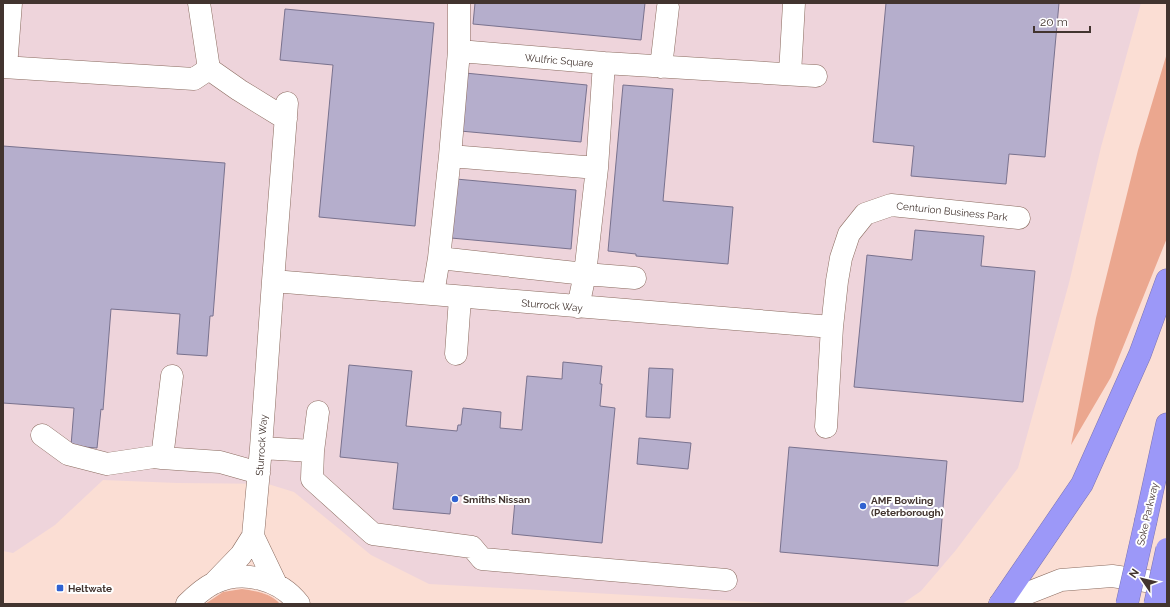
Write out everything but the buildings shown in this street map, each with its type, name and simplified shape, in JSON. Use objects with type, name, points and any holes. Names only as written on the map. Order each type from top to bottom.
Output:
[{"type":"highway","points":[[1000,604],[1082,484],[1140,354],[1167,280]]},
{"type":"highway","name":"Soke Parkway","points":[[1127,604],[1167,424]]},
{"type":"highway","points":[[1155,604],[1167,549]]},
{"type":"street","points":[[11,3],[5,67],[194,79],[209,69],[199,3]]},
{"type":"street","points":[[433,294],[439,258],[450,156],[459,51],[459,3]]},
{"type":"street","points":[[790,74],[794,3]]},
{"type":"street","points":[[661,67],[668,7]]},
{"type":"street","name":"Wulfric Square","points":[[459,51],[604,63],[596,168],[585,274],[578,307]]},
{"type":"street","points":[[604,63],[816,76]]},
{"type":"street","name":"Sturrock Way","points":[[209,69],[239,90],[287,111],[273,282],[262,448],[253,536],[241,555],[214,583]]},
{"type":"street","points":[[450,156],[596,168]]},
{"type":"street","name":"Centurion Business Park","points":[[832,327],[841,258],[848,234],[865,214],[891,205],[1019,218]]},
{"type":"street","points":[[439,258],[635,278]]},
{"type":"street","name":"Sturrock Way","points":[[273,282],[832,327]]},
{"type":"street","points":[[456,354],[460,298]]},
{"type":"street","points":[[826,427],[832,327]]},
{"type":"street","points":[[162,458],[172,376]]},
{"type":"street","points":[[318,412],[313,452],[312,479],[373,534],[472,547],[482,559],[726,580]]},
{"type":"street","points":[[42,435],[68,454],[107,464],[154,457],[220,462],[259,473]]},
{"type":"street","points":[[262,448],[313,452]]},
{"type":"street","points":[[253,536],[276,584]]},
{"type":"street","points":[[1000,604],[1062,580],[1112,576],[1167,584]]},
{"type":"street","points":[[187,604],[194,596],[214,583],[234,577],[256,577],[276,584],[293,596],[299,604]]},
{"type":"shaded area","points":[[3,3],[1141,3],[1101,147],[1069,283],[1018,468],[956,550],[921,591],[902,604],[791,604],[429,584],[371,555],[294,492],[268,484],[177,483],[103,480],[55,525],[13,553],[3,551]]},
{"type":"shaded area","points":[[1167,53],[1167,238],[1111,377],[1071,445],[1096,318],[1138,150]]},
{"type":"shaded area","points":[[242,589],[267,595],[272,597],[280,604],[205,604],[223,592]]},
{"type":"place","name":"Smiths Nissan","points":[[455,499]]},
{"type":"place","name":"AMF Bowling (Peterborough)","points":[[863,506]]},
{"type":"place","name":"Heltwate","points":[[60,588]]}]
